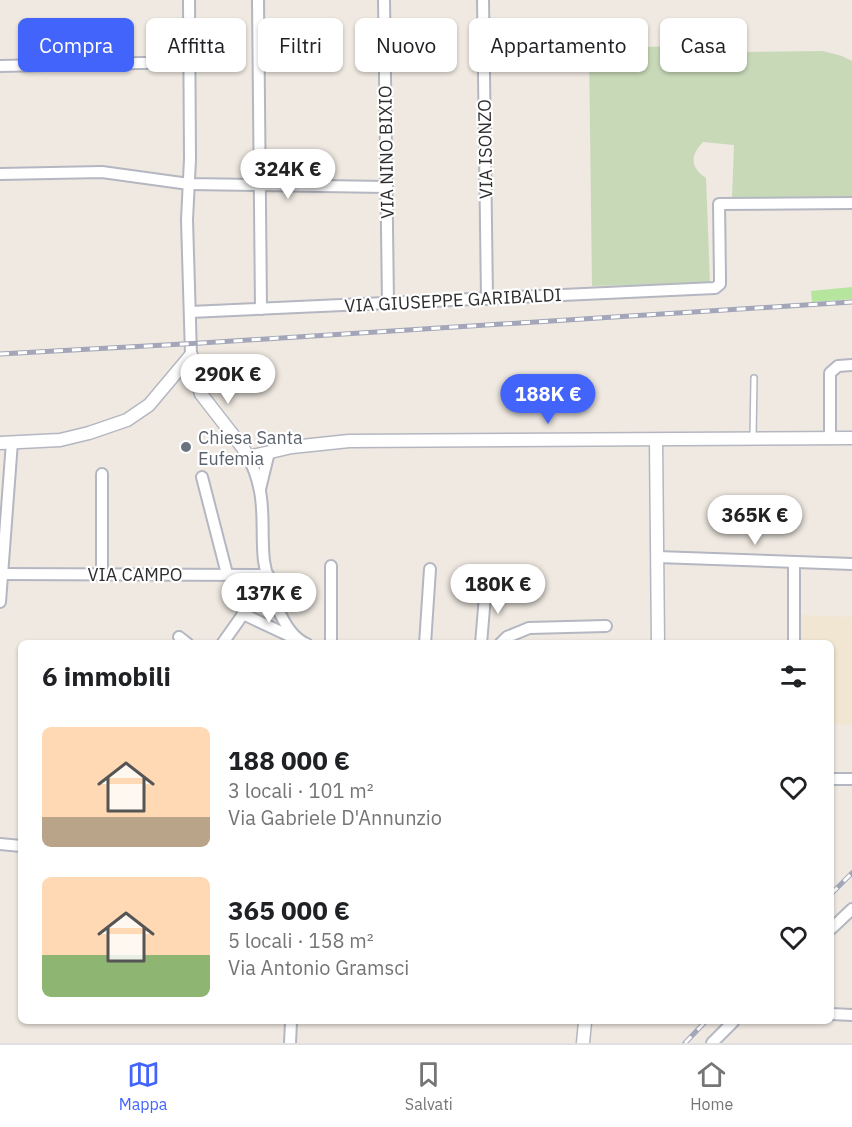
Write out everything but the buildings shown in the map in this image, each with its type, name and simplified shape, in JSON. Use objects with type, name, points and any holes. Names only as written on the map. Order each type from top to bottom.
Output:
[{"type":"street","points":[[189,0],[189,18]]},
{"type":"street","points":[[258,0],[261,309]]},
{"type":"street","name":"VIA NINO BIXIO","points":[[384,0],[388,303]]},
{"type":"street","name":"VIA ISONZO","points":[[483,0],[487,299]]},
{"type":"street","points":[[0,66],[146,63]]},
{"type":"street","points":[[189,72],[190,159],[187,220],[192,367],[201,394],[243,448],[252,465],[260,489],[264,561],[275,602],[287,628],[301,640]]},
{"type":"street","points":[[0,174],[102,172],[189,184],[387,187]]},
{"type":"street","name":"VIA GIUSEPPE GARIBALDI","points":[[190,312],[715,288],[720,285],[720,204],[852,203]]},
{"type":"street","points":[[0,602],[6,442],[60,440],[127,420],[149,405],[191,355]]},
{"type":"street","points":[[831,438],[831,373],[838,366],[852,365]]},
{"type":"street","points":[[248,457],[292,447],[349,441],[852,438]]},
{"type":"street","points":[[656,440],[658,640]]},
{"type":"street","points":[[260,489],[269,452]]},
{"type":"street","points":[[102,474],[102,574]]},
{"type":"street","points":[[202,477],[227,574]]},
{"type":"street","points":[[657,557],[852,564]]},
{"type":"street","points":[[794,562],[794,640]]},
{"type":"street","points":[[331,566],[331,640]]},
{"type":"street","points":[[425,640],[430,569]]},
{"type":"street","name":"VIA CAMPO","points":[[1,574],[268,575]]},
{"type":"street","points":[[225,639],[268,575]]},
{"type":"street","points":[[481,640],[486,584]]},
{"type":"street","points":[[243,614],[298,640]]},
{"type":"street","points":[[504,640],[529,628],[606,626]]},
{"type":"street","points":[[834,779],[852,779]]},
{"type":"street","points":[[0,844],[18,846]]},
{"type":"street","points":[[834,927],[852,909]]},
{"type":"street","points":[[840,921],[852,921]]},
{"type":"street","points":[[834,1014],[852,1015]]},
{"type":"street","points":[[290,1043],[291,1024]]},
{"type":"street","points":[[583,1043],[585,1024]]},
{"type":"street","points":[[711,1043],[731,1024]]},
{"type":"lane","points":[[753,439],[754,378]]},
{"type":"shaded area","points":[[799,615],[852,617],[852,725],[834,724],[834,640],[799,640]]},
{"type":"green space","points":[[648,47],[660,47],[660,72],[747,72],[747,52],[823,51],[852,61],[852,198],[732,199],[734,145],[703,142],[696,152],[694,161],[697,170],[706,178],[710,283],[592,286],[589,72],[648,72]]},
{"type":"green space","points":[[852,287],[852,299],[812,302],[811,291]]},
{"type":"railway","points":[[0,354],[852,302]]},
{"type":"railway","points":[[834,891],[852,873]]},
{"type":"railway","points":[[685,1043],[703,1024]]},
{"type":"place","name":"Chiesa Santa Eufemia","points":[[186,447]]}]
